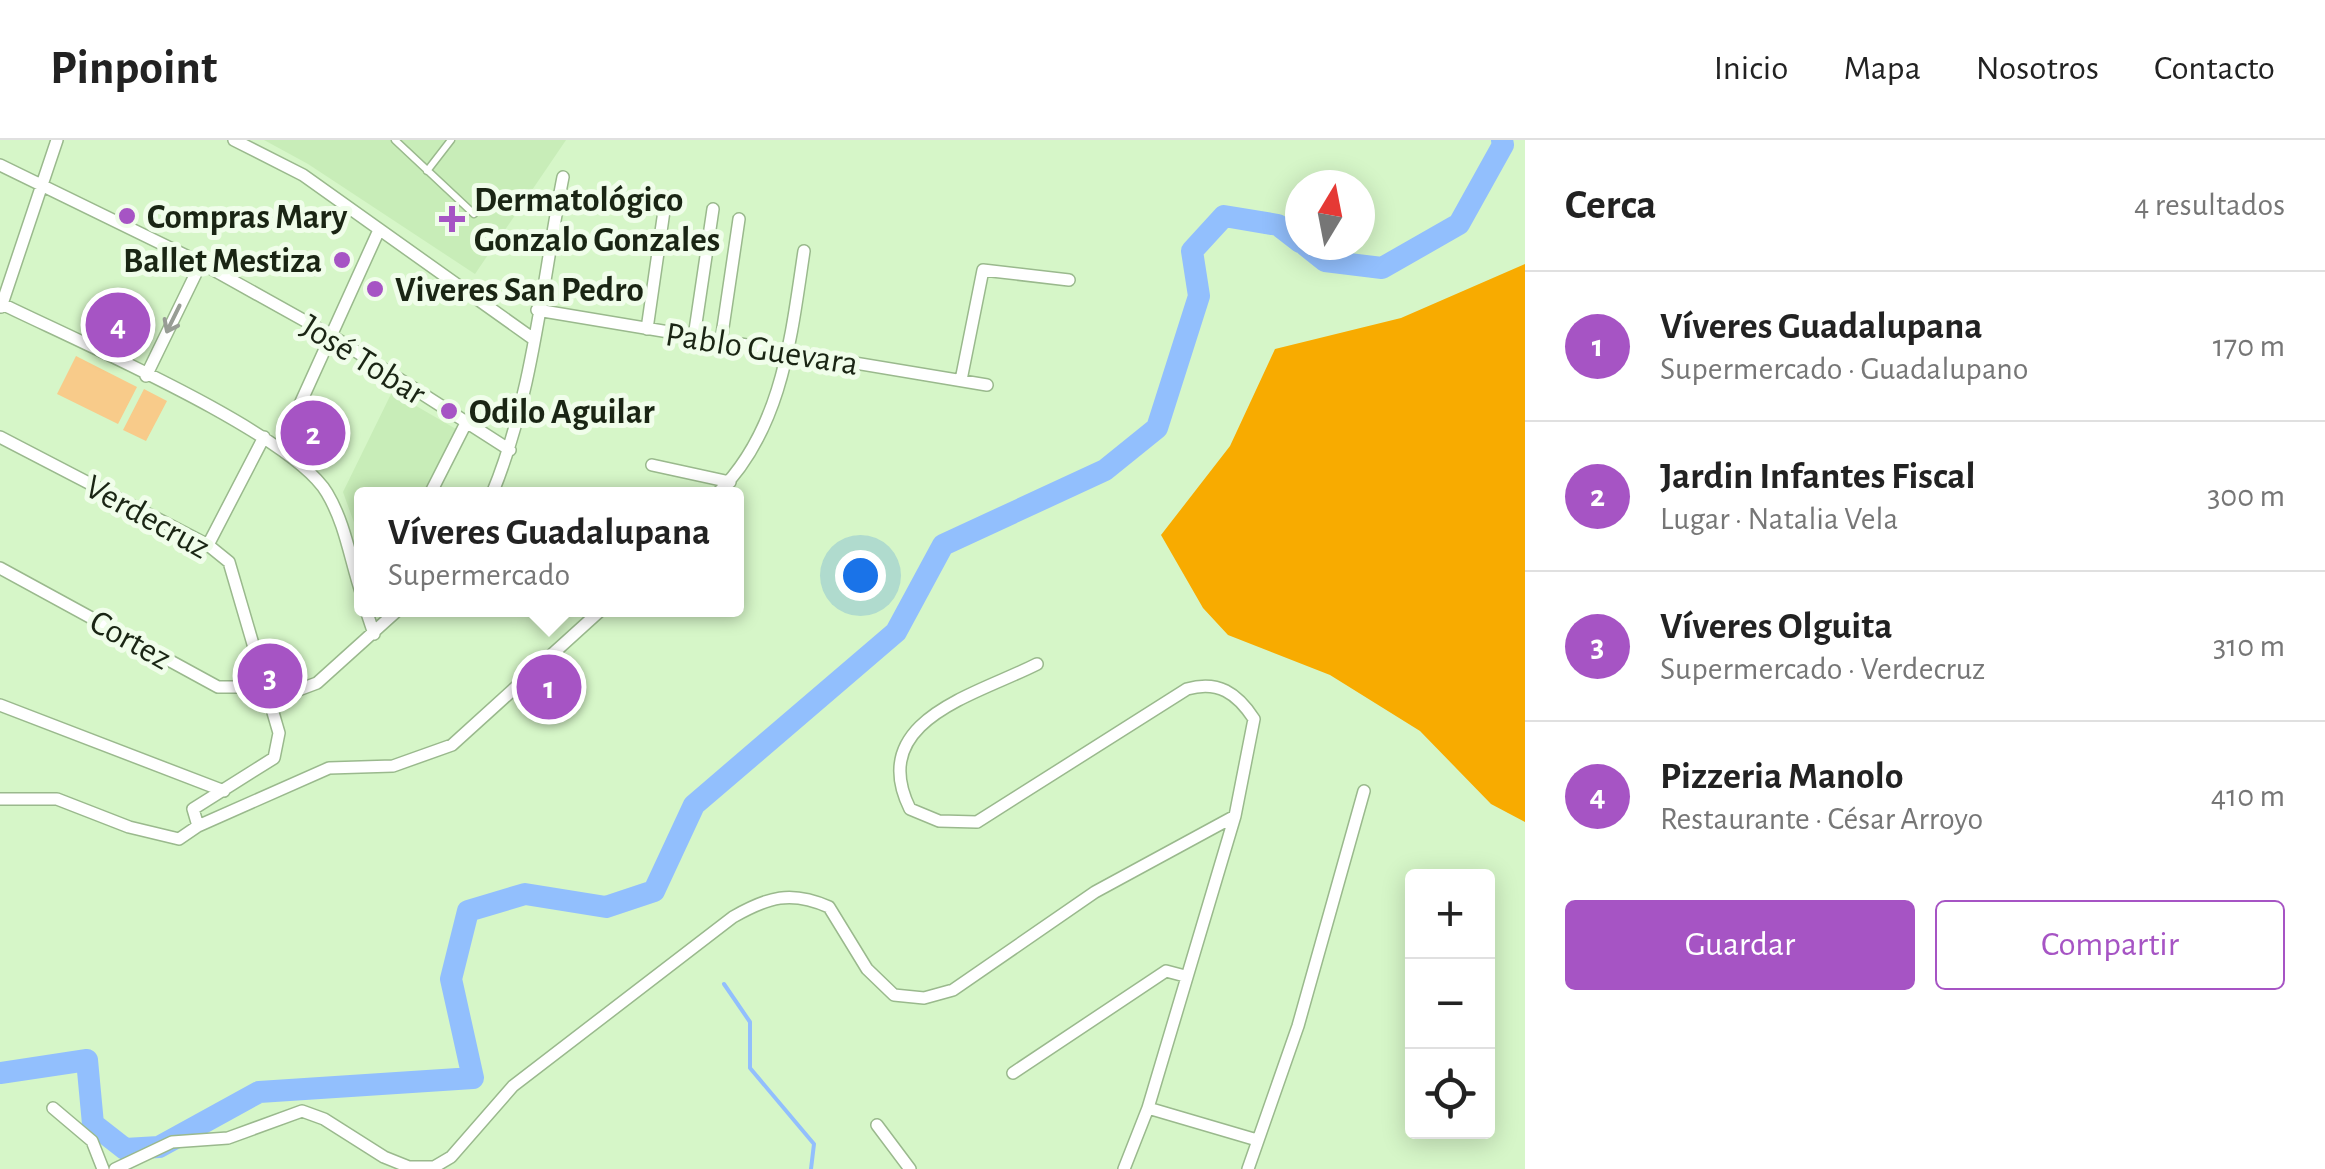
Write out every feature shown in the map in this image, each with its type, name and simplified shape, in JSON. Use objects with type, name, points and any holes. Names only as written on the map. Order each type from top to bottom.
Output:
[{"type":"street","points":[[57,140],[1,308],[146,376],[281,446],[326,489],[354,562]]},
{"type":"street","points":[[234,140],[303,176],[532,338]]},
{"type":"street","name":"José Tobar","points":[[0,166],[43,183],[200,263],[332,336],[510,450]]},
{"type":"street","points":[[495,487],[510,450],[562,178]]},
{"type":"street","points":[[646,329],[666,197]]},
{"type":"street","points":[[694,337],[713,209]]},
{"type":"street","points":[[720,342],[739,220]]},
{"type":"street","points":[[281,446],[379,230]]},
{"type":"street","points":[[725,487],[768,421],[789,353],[804,251]]},
{"type":"street","points":[[146,376],[200,263]]},
{"type":"street","points":[[961,380],[983,270],[1069,280]]},
{"type":"street","name":"Pablo Guevara","points":[[537,310],[987,385]]},
{"type":"street","points":[[434,487],[466,423]]},
{"type":"street","points":[[208,545],[264,436]]},
{"type":"street","name":"Verdecruz","points":[[0,437],[208,545],[229,562],[279,748],[274,758],[224,790]]},
{"type":"street","points":[[652,465],[730,482]]},
{"type":"street","name":"Cortez","points":[[0,568],[218,687],[244,687],[258,668]]},
{"type":"street","points":[[368,617],[374,634]]},
{"type":"street","points":[[269,702],[317,683],[391,617]]},
{"type":"street","points":[[0,799],[57,799],[172,838],[329,768],[394,766],[452,745],[593,617]]},
{"type":"street","points":[[1036,664],[939,710],[914,728],[902,754],[897,782],[910,809],[939,821],[977,822],[1187,689],[1218,686],[1241,700],[1254,719],[1235,816],[1148,1108],[1124,1169]]},
{"type":"street","points":[[0,705],[224,790]]},
{"type":"street","points":[[198,826],[193,809],[224,790]]},
{"type":"street","points":[[1248,1169],[1298,1026],[1364,791]]},
{"type":"street","points":[[115,1169],[172,1142],[228,1138],[302,1112],[324,1119],[384,1157],[409,1167],[434,1167],[451,1157],[512,1086],[732,917],[761,900],[785,894],[829,908],[868,969],[894,995],[924,998],[952,990],[1095,892],[1235,816]]},
{"type":"street","points":[[1013,1072],[1166,971],[1185,976]]},
{"type":"street","points":[[53,1108],[92,1141],[103,1169]]},
{"type":"street","points":[[1148,1108],[1257,1140]]},
{"type":"street","points":[[877,1125],[910,1169]]},
{"type":"lane","points":[[395,140],[474,214]]},
{"type":"lane","points":[[427,171],[451,140]]},
{"type":"shaded area","name":"Dermatológico Gonzalo Gonzales","points":[[264,140],[566,140],[475,274],[308,164]]},
{"type":"shaded area","points":[[1525,264],[1525,822],[1491,804],[1420,731],[1330,675],[1228,635],[1203,608],[1161,535],[1230,446],[1275,349],[1401,318]]},
{"type":"shaded area","points":[[76,356],[137,387],[118,424],[57,394]]},
{"type":"shaded area","points":[[144,389],[167,401],[146,441],[123,430]]},
{"type":"shaded area","points":[[392,392],[456,429],[428,487],[354,487],[354,523],[343,492]]},
{"type":"waterway","points":[[1324,260],[1382,268],[1459,224],[1503,145],[1502,140]]},
{"type":"waterway","points":[[0,1073],[87,1060],[93,1124],[125,1149],[159,1147],[259,1092],[473,1078],[451,979],[468,911],[525,894],[606,907],[654,891],[694,805],[896,632],[943,545],[1105,470],[1157,428],[1199,296],[1192,251],[1224,216],[1278,225],[1285,230]]},
{"type":"waterway","points":[[724,984],[750,1022],[750,1068],[814,1144],[811,1169]]},
{"type":"place","name":"Compras Mary","points":[[127,216]]},
{"type":"place","name":"Dermatológico Gonzalo Gonzales","points":[[452,219]]},
{"type":"place","name":"Ballet Mestiza","points":[[342,260]]},
{"type":"place","name":"Viveres San Pedro","points":[[375,289]]},
{"type":"place","name":"Pizzeria Manolo","points":[[118,325]]},
{"type":"place","name":"Odilo Aguilar","points":[[449,411]]},
{"type":"place","name":"Jardin Infantes Fiscal","points":[[313,433]]},
{"type":"place","name":"Víveres Olguita","points":[[270,676]]},
{"type":"place","name":"Víveres Guadalupana","points":[[549,687]]}]
